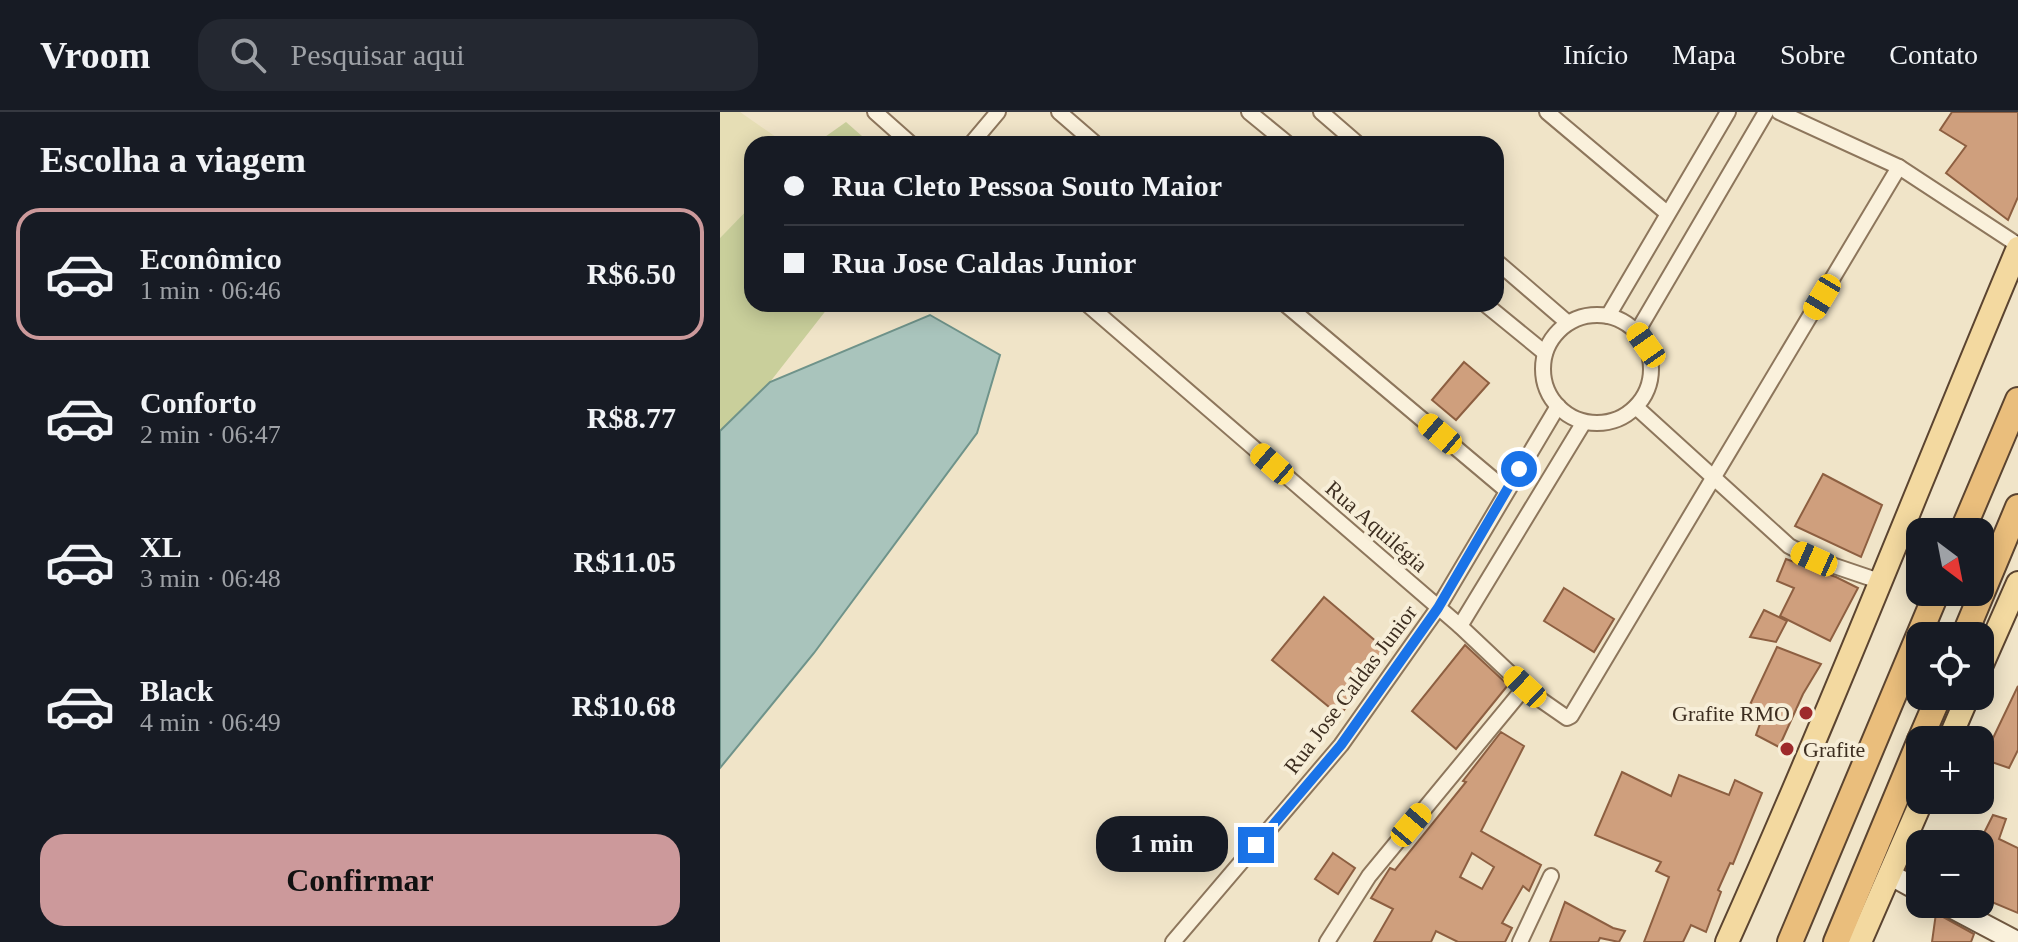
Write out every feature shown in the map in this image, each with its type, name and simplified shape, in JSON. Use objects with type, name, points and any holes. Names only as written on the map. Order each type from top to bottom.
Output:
[{"type":"highway","points":[[1968,518],[2018,400]]},
{"type":"highway","points":[[1970,622],[2018,507]]},
{"type":"highway","points":[[1790,942],[1931,606]]},
{"type":"highway","points":[[1836,942],[1906,774]]},
{"type":"main road","points":[[1727,942],[1802,775],[2018,246]]},
{"type":"main road","points":[[1994,637],[2018,583]]},
{"type":"main road","points":[[1860,942],[1916,814]]},
{"type":"main road","points":[[1889,874],[1906,883]]},
{"type":"main road","points":[[1972,918],[2017,942]]},
{"type":"street","points":[[875,112],[902,136]]},
{"type":"street","points":[[978,136],[998,112]]},
{"type":"street","points":[[1059,112],[1087,136]]},
{"type":"street","points":[[1249,112],[1278,136]]},
{"type":"street","points":[[1321,112],[1349,136]]},
{"type":"street","points":[[1547,112],[1667,213]]},
{"type":"street","points":[[1608,316],[1728,112]]},
{"type":"street","points":[[1637,332],[1766,112]]},
{"type":"street","points":[[1779,112],[1899,167],[2018,246]]},
{"type":"street","points":[[1713,479],[1899,167]]},
{"type":"street","points":[[1504,268],[1568,323]]},
{"type":"street","name":"Rua Aquilégia","points":[[1096,312],[1460,626],[1525,687],[1567,718],[1713,479]]},
{"type":"street","points":[[1295,312],[1506,490]]},
{"type":"street","points":[[1495,312],[1545,353]]},
{"type":"street","points":[[1608,316],[1624,321],[1637,332],[1646,345],[1651,361],[1651,378],[1646,393],[1636,407],[1621,418],[1602,423],[1584,422],[1558,406],[1544,382],[1545,353],[1551,341],[1568,323],[1581,317],[1608,316]]},
{"type":"street","name":"Rua Jose Caldas Junior","points":[[1173,942],[1341,745],[1438,608],[1558,406]]},
{"type":"street","points":[[1636,407],[1799,553],[1879,581]]},
{"type":"street","points":[[1460,626],[1584,422]]},
{"type":"street","points":[[1327,942],[1369,876],[1525,687]]},
{"type":"street","points":[[1520,942],[1551,876]]},
{"type":"shaded area","points":[[720,112],[740,112],[774,136],[744,136],[744,213],[720,238]]},
{"type":"green space","points":[[846,122],[862,136],[826,136]]},
{"type":"green space","points":[[744,213],[744,312],[825,312],[770,382],[720,431],[720,238]]},
{"type":"water","points":[[930,315],[1000,355],[977,433],[814,653],[720,768],[720,431],[770,382]]},
{"type":"building","points":[[1952,112],[2018,112],[2018,197],[2008,220],[1946,173],[1966,146],[1940,130]]},
{"type":"building","points":[[1464,362],[1489,383],[1456,420],[1432,400]]},
{"type":"building","points":[[1823,474],[1882,505],[1861,557],[1795,526]]},
{"type":"building","points":[[1786,559],[1858,588],[1830,641],[1780,616],[1794,588],[1777,581]]},
{"type":"building","points":[[1564,588],[1614,619],[1594,652],[1544,621]]},
{"type":"building","points":[[1324,597],[1385,649],[1340,716],[1272,660]]},
{"type":"building","points":[[1764,610],[1787,621],[1776,642],[1750,637]]},
{"type":"building","points":[[1465,645],[1508,685],[1456,749],[1412,711]]},
{"type":"building","points":[[1777,647],[1821,664],[1803,694],[1779,747],[1756,735],[1761,721],[1747,711]]},
{"type":"building","points":[[2018,686],[2018,750],[2009,768],[1994,763],[1994,736]]},
{"type":"building","points":[[1501,732],[1524,746],[1481,831],[1541,865],[1529,891],[1523,886],[1502,923],[1512,928],[1505,942],[1458,942],[1436,931],[1431,942],[1374,942],[1393,909],[1371,898],[1390,868],[1395,870],[1466,782],[1463,781]],"holes":[[[1472,853],[1494,867],[1482,889],[1460,877]]]},
{"type":"building","points":[[1622,772],[1671,796],[1679,775],[1729,795],[1735,780],[1762,793],[1733,864],[1730,863],[1718,890],[1721,892],[1706,932],[1691,925],[1683,942],[1644,942],[1669,877],[1656,871],[1661,862],[1595,835]]},
{"type":"building","points":[[1993,815],[2006,819],[1999,839],[2018,848],[2018,913],[1994,903],[1994,830],[1986,830]]},
{"type":"building","points":[[1333,853],[1355,868],[1338,894],[1315,879]]},
{"type":"building","points":[[1565,902],[1613,928],[1625,931],[1619,942],[1600,938],[1598,942],[1550,942]]},
{"type":"building","points":[[1935,918],[1945,918],[1974,934],[1971,942],[1932,942]]},
{"type":"place","name":"Grafite RMO","points":[[1806,713]]},
{"type":"place","name":"Grafite","points":[[1787,749]]},
{"type":"route","points":[[1256,845],[1341,745],[1438,608],[1519,469]]}]
